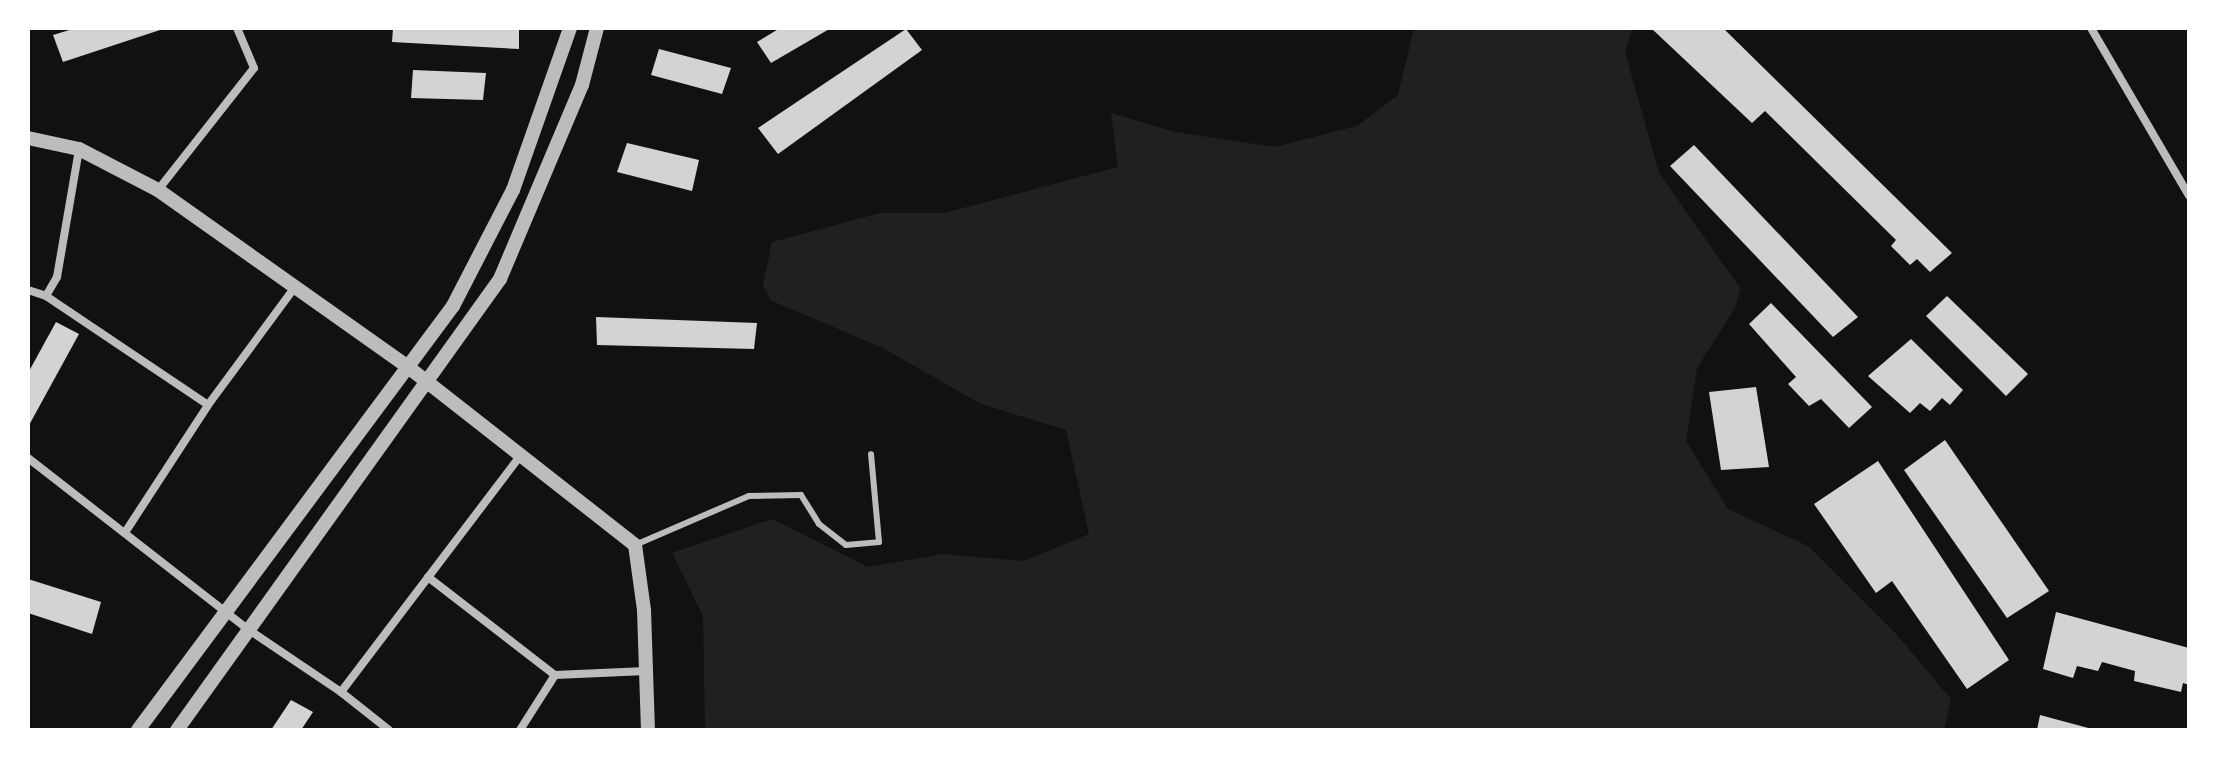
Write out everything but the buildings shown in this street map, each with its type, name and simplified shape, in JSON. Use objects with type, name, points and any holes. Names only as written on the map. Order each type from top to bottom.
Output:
[{"type":"street","points":[[158,190],[254,68],[237,28]]},
{"type":"street","points":[[138,730],[408,367],[487,247],[556,78],[570,28]]},
{"type":"street","points":[[177,730],[246,628],[485,303],[513,253],[582,85],[597,28]]},
{"type":"street","points":[[2091,28],[2189,196]]},
{"type":"street","points":[[28,138],[79,149],[158,190],[408,367],[635,545],[648,730]]},
{"type":"street","points":[[46,296],[57,277],[79,149]]},
{"type":"street","points":[[126,531],[208,405],[295,287]]},
{"type":"street","points":[[28,290],[46,296],[208,405]]},
{"type":"street","points":[[341,692],[521,455]]},
{"type":"street","points":[[28,458],[126,531],[246,628],[341,692],[389,730]]},
{"type":"street","points":[[428,577],[555,675],[646,671]]},
{"type":"street","points":[[520,730],[555,675]]},
{"type":"lane","points":[[635,545],[749,496],[801,495],[819,524],[846,545],[879,542],[871,454]]},
{"type":"shaded area","points":[[1414,28],[1632,28],[1625,52],[1659,173],[1740,288],[1735,308],[1697,368],[1686,441],[1728,509],[1808,546],[1897,635],[1951,699],[1944,730],[705,730],[703,616],[672,553],[772,519],[868,567],[943,554],[1024,561],[1089,534],[1066,430],[981,404],[883,348],[770,300],[763,285],[772,242],[880,213],[944,213],[1118,167],[1111,113],[1175,132],[1275,147],[1357,126],[1398,95]]}]
